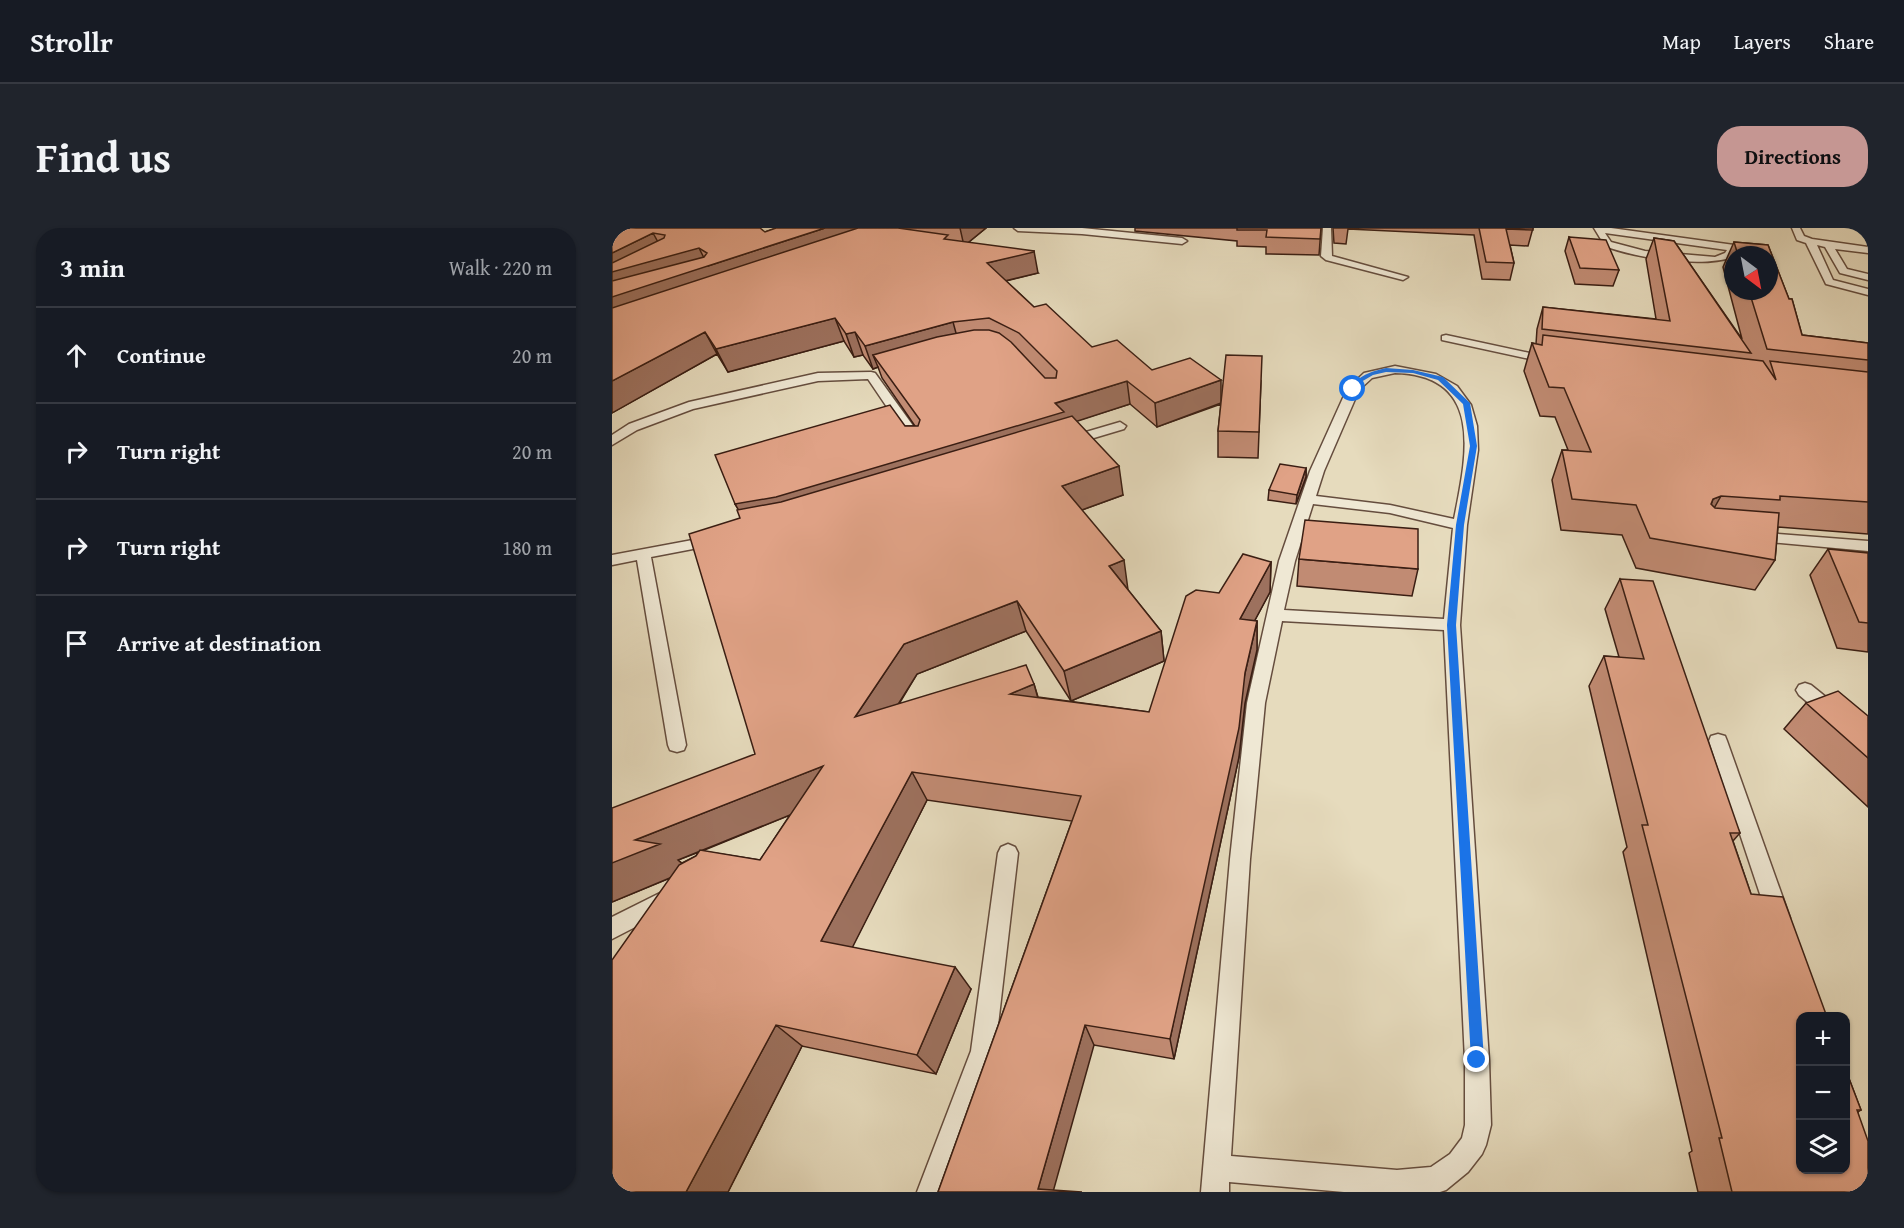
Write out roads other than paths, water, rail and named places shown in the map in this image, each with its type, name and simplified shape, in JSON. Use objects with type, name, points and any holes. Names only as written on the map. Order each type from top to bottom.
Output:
[{"type":"lane","points":[[1018,228],[1079,229],[1182,241]]},
{"type":"lane","points":[[1327,228],[1326,256],[1329,258],[1403,277]]},
{"type":"lane","points":[[1796,228],[1800,238],[1868,250]]},
{"type":"lane","points":[[1598,229],[1608,244],[1639,253],[1716,260],[1724,257]]},
{"type":"lane","points":[[1598,229],[1724,247]]},
{"type":"lane","points":[[1810,241],[1829,282],[1868,292]]},
{"type":"lane","points":[[1828,244],[1844,271],[1868,277]]},
{"type":"lane","points":[[1446,338],[1545,360],[1568,362]]},
{"type":"lane","points":[[1215,1192],[1240,859],[1256,703],[1287,561],[1317,471],[1353,389],[1359,380],[1371,374],[1386,370],[1413,371],[1440,379],[1467,403],[1473,446],[1460,525],[1452,625],[1477,1060],[1478,1125],[1473,1144],[1459,1163],[1436,1180],[1397,1183],[1217,1168]]},
{"type":"lane","points":[[612,441],[633,427],[689,406],[818,377],[877,373],[920,445]]},
{"type":"lane","points":[[1052,447],[1120,426]]},
{"type":"lane","points":[[1308,498],[1390,509],[1460,525]]},
{"type":"lane","points":[[1739,536],[1868,546]]},
{"type":"lane","points":[[612,560],[734,537]]},
{"type":"lane","points":[[643,554],[676,745]]},
{"type":"lane","points":[[1275,615],[1452,625]]},
{"type":"lane","points":[[1805,690],[1868,742]]},
{"type":"lane","points":[[1718,741],[1786,939]]},
{"type":"lane","points":[[931,1192],[983,1051],[1008,853]]},
{"type":"lane","points":[[612,929],[684,890]]}]
